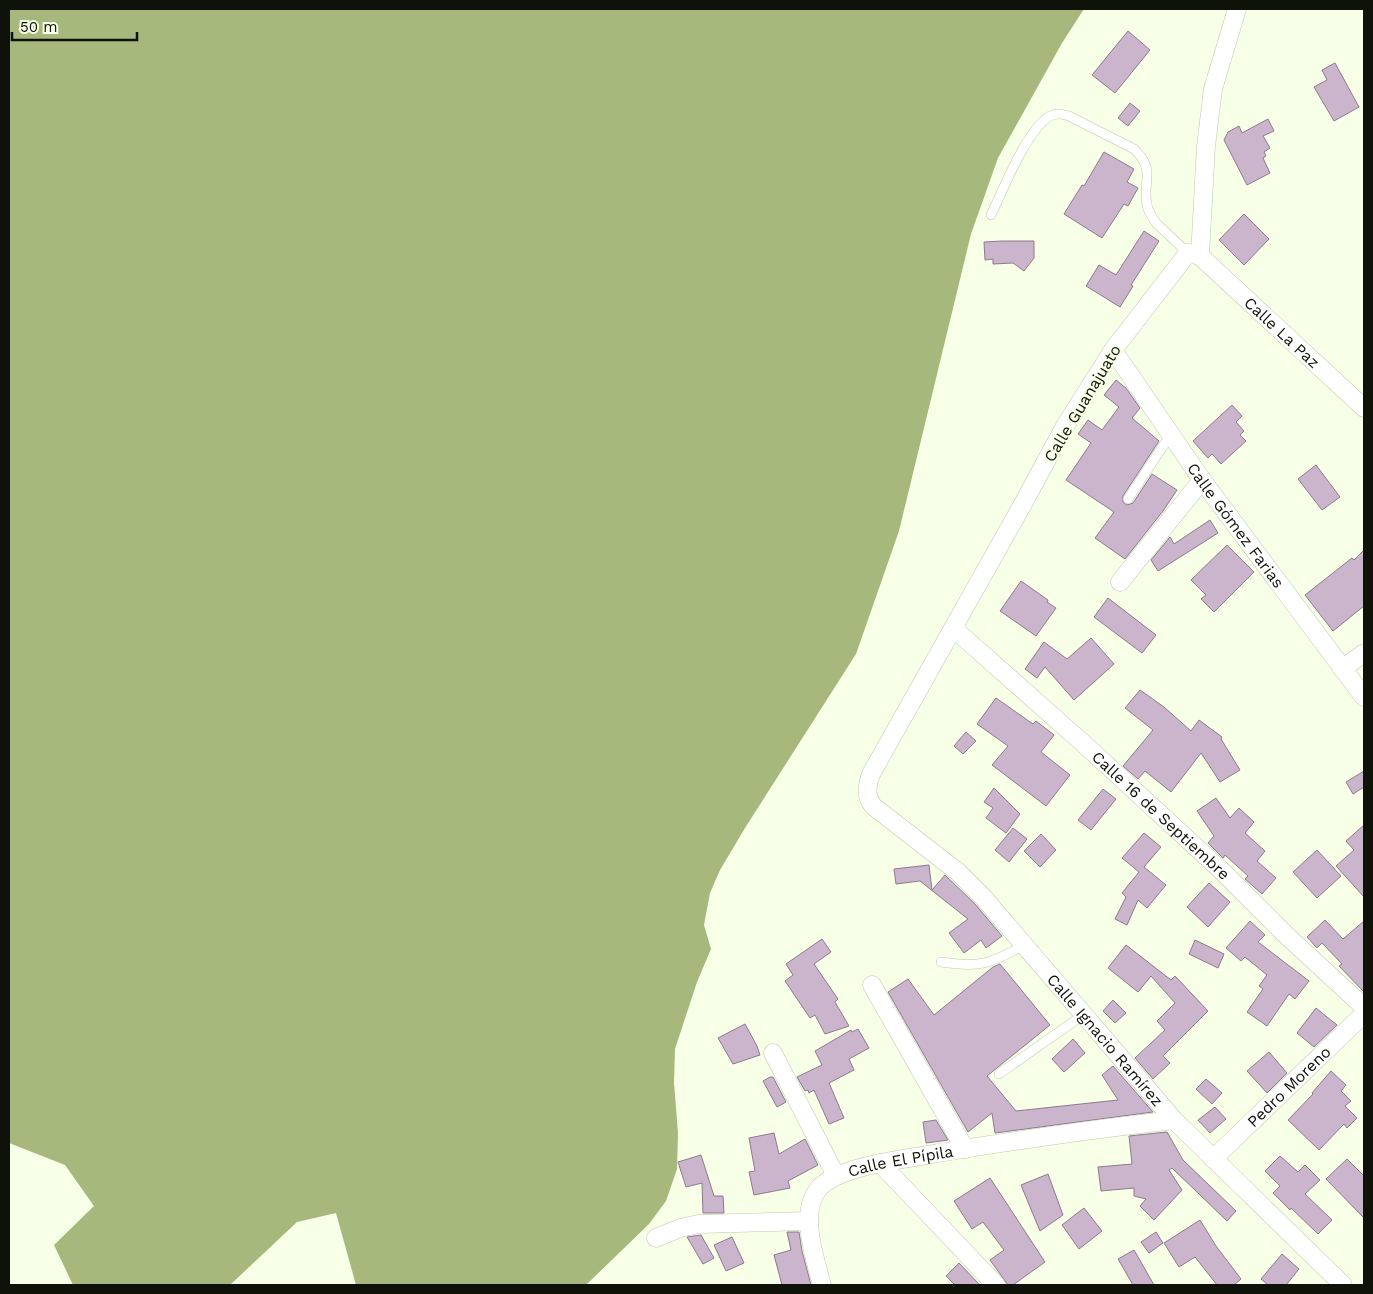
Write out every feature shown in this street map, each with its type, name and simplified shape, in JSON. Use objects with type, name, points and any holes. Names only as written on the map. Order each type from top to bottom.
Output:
[{"type":"street","points":[[1194,254],[1213,89],[1237,9]]},
{"type":"street","name":"Calle Guanajuato","points":[[867,795],[871,774],[1065,426],[1112,350],[1194,254]]},
{"type":"street","name":"Calle La Paz","points":[[1194,254],[1364,408]]},
{"type":"street","name":"Calle Gómez Farias","points":[[1112,350],[1202,480],[1364,697]]},
{"type":"street","points":[[1120,582],[1202,480]]},
{"type":"street","name":"Calle 16 de Septiembre","points":[[952,628],[1091,750],[1223,872],[1286,936],[1364,1007]]},
{"type":"street","points":[[1342,669],[1364,653]]},
{"type":"street","name":"Calle Ignacio Ramírez","points":[[867,795],[873,806],[958,872],[983,896],[1174,1120],[1343,1285]]},
{"type":"street","points":[[872,985],[965,1149]]},
{"type":"street","name":"Pedro Moreno","points":[[1213,1159],[1364,1014]]},
{"type":"street","points":[[772,1053],[836,1176]]},
{"type":"street","name":"Calle El Pípila","points":[[808,1221],[815,1194],[819,1188],[836,1176],[880,1164],[965,1149],[1062,1133],[1174,1120]]},
{"type":"street","points":[[880,1164],[996,1285]]},
{"type":"street","points":[[656,1238],[680,1228],[698,1224],[808,1221],[822,1285]]},
{"type":"lane","points":[[991,215],[1035,130],[1050,117],[1062,114],[1126,145],[1139,154],[1146,165],[1146,199],[1152,217],[1156,223],[1194,254]]},
{"type":"lane","points":[[1128,499],[1171,434]]},
{"type":"lane","points":[[941,962],[964,966],[977,965],[1000,958],[1024,945]]},
{"type":"lane","points":[[999,1074],[1083,1015]]},
{"type":"shaded area","points":[[9,9],[1084,9],[1062,43],[998,158],[971,234],[899,531],[856,654],[745,828],[720,870],[710,893],[704,925],[711,949],[697,982],[675,1049],[674,1083],[678,1133],[677,1169],[666,1201],[649,1224],[586,1285],[356,1285],[336,1213],[297,1222],[230,1285],[73,1285],[54,1245],[94,1206],[65,1165],[9,1143]]},
{"type":"building","points":[[1128,31],[1150,50],[1115,93],[1092,75]]},
{"type":"building","points":[[1335,63],[1359,107],[1334,121],[1314,87],[1327,80],[1322,70]]},
{"type":"building","points":[[1130,103],[1140,111],[1128,126],[1118,118]]},
{"type":"building","points":[[1268,119],[1274,131],[1263,136],[1270,148],[1264,152],[1266,156],[1263,158],[1270,173],[1247,185],[1224,140],[1228,132],[1239,126],[1242,133]]},
{"type":"building","points":[[1104,152],[1134,169],[1127,182],[1138,188],[1128,206],[1124,204],[1102,238],[1064,214],[1082,185],[1084,186]]},
{"type":"building","points":[[1244,214],[1269,239],[1244,265],[1219,240]]},
{"type":"building","points":[[1144,231],[1159,241],[1131,285],[1133,286],[1120,307],[1086,286],[1099,265],[1116,275]]},
{"type":"building","points":[[1034,241],[1034,258],[1024,271],[1013,263],[993,264],[993,259],[985,260],[984,242]]},
{"type":"building","points":[[1116,380],[1126,388],[1140,408],[1132,418],[1159,441],[1123,496],[1123,502],[1127,505],[1133,503],[1152,474],[1177,490],[1125,559],[1095,538],[1114,512],[1066,480],[1091,443],[1078,434],[1088,420],[1102,430],[1119,407],[1104,395]]},
{"type":"building","points":[[1232,405],[1242,416],[1236,422],[1244,431],[1240,435],[1246,441],[1221,464],[1212,454],[1208,458],[1193,441]]},
{"type":"building","points":[[1316,465],[1340,497],[1322,510],[1298,479]]},
{"type":"building","points":[[1210,520],[1218,533],[1158,571],[1151,560],[1170,537],[1174,544]]},
{"type":"building","points":[[1227,545],[1254,572],[1214,612],[1201,599],[1206,595],[1191,580]]},
{"type":"building","points":[[1364,550],[1364,606],[1333,631],[1305,595],[1352,558],[1354,560]]},
{"type":"building","points":[[1021,581],[1056,608],[1036,636],[1000,611]]},
{"type":"building","points":[[1108,598],[1156,635],[1142,653],[1094,617]]},
{"type":"building","points":[[1091,638],[1114,664],[1074,700],[1045,667],[1037,678],[1025,669],[1044,642],[1067,659]]},
{"type":"building","points":[[1140,690],[1164,707],[1191,731],[1199,720],[1222,737],[1221,739],[1240,770],[1220,782],[1201,753],[1171,792],[1145,771],[1138,779],[1123,766],[1153,730],[1125,708]]},
{"type":"building","points":[[996,698],[1033,724],[1036,721],[1054,735],[1041,752],[1070,775],[1046,806],[992,765],[1008,746],[977,724]]},
{"type":"building","points":[[966,732],[976,741],[963,754],[954,746]]},
{"type":"building","points":[[1364,771],[1364,787],[1353,794],[1346,782]]},
{"type":"building","points":[[994,788],[1020,814],[1006,833],[986,818],[993,808],[984,802]]},
{"type":"building","points":[[1103,789],[1116,799],[1091,830],[1078,820]]},
{"type":"building","points":[[1216,798],[1230,818],[1239,808],[1254,822],[1245,833],[1265,851],[1257,861],[1276,878],[1262,894],[1245,879],[1248,876],[1225,855],[1223,858],[1208,843],[1214,836],[1197,811]]},
{"type":"building","points":[[1364,825],[1364,897],[1336,866],[1354,850],[1346,841]]},
{"type":"building","points":[[1013,828],[1027,839],[1009,862],[995,850]]},
{"type":"building","points":[[1144,833],[1161,847],[1144,867],[1166,885],[1147,908],[1138,900],[1127,925],[1115,919],[1126,897],[1122,893],[1139,872],[1122,858]]},
{"type":"building","points":[[1041,834],[1056,850],[1040,867],[1024,851]]},
{"type":"building","points":[[1317,850],[1341,876],[1317,898],[1293,872]]},
{"type":"building","points":[[929,865],[932,890],[945,875],[975,904],[1002,936],[986,948],[981,940],[964,953],[949,933],[968,919],[920,881],[896,884],[894,869]]},
{"type":"building","points":[[1209,883],[1230,902],[1208,927],[1187,907]]},
{"type":"building","points":[[1325,920],[1343,939],[1364,921],[1364,992],[1339,966],[1342,964],[1322,943],[1317,948],[1307,937]]},
{"type":"building","points":[[1250,921],[1265,935],[1258,942],[1309,981],[1295,999],[1289,994],[1267,1026],[1247,1012],[1263,989],[1259,986],[1267,975],[1245,957],[1241,961],[1226,948]]},
{"type":"building","points":[[822,939],[831,952],[814,964],[838,999],[835,1002],[849,1026],[825,1034],[815,1015],[810,1018],[785,981],[793,975],[786,964]]},
{"type":"building","points":[[1195,940],[1224,954],[1218,968],[1189,954]]},
{"type":"building","points":[[1126,945],[1171,980],[1175,976],[1208,1011],[1163,1056],[1170,1063],[1153,1079],[1135,1058],[1165,1030],[1157,1021],[1175,1003],[1151,976],[1138,992],[1108,968]]},
{"type":"building","points":[[1000,964],[1050,1025],[987,1076],[1016,1111],[1118,1100],[1102,1075],[1113,1066],[1153,1112],[995,1133],[992,1113],[968,1132],[888,992],[908,979],[934,1015],[993,967]]},
{"type":"building","points":[[1113,1000],[1126,1013],[1115,1023],[1103,1011]]},
{"type":"building","points":[[1316,1008],[1337,1025],[1314,1047],[1297,1033]]},
{"type":"building","points":[[745,1024],[760,1055],[733,1064],[718,1038]]},
{"type":"building","points":[[858,1029],[869,1048],[849,1059],[854,1070],[829,1083],[844,1118],[829,1124],[814,1090],[809,1093],[808,1090],[805,1091],[797,1077],[822,1065],[815,1051],[851,1030],[852,1032]]},
{"type":"building","points":[[1073,1039],[1085,1053],[1064,1072],[1052,1059]]},
{"type":"building","points":[[1269,1052],[1287,1073],[1267,1093],[1247,1071]]},
{"type":"building","points":[[1331,1071],[1346,1085],[1341,1091],[1351,1101],[1345,1106],[1357,1118],[1347,1128],[1344,1124],[1319,1150],[1288,1120],[1313,1094]]},
{"type":"building","points":[[773,1077],[786,1102],[777,1107],[763,1081]]},
{"type":"building","points":[[1206,1079],[1222,1093],[1212,1104],[1196,1089]]},
{"type":"building","points":[[1215,1107],[1226,1119],[1210,1133],[1198,1120]]},
{"type":"building","points":[[936,1120],[948,1140],[926,1143],[923,1122]]},
{"type":"building","points":[[1167,1132],[1183,1160],[1236,1211],[1227,1221],[1172,1168],[1169,1170],[1182,1190],[1154,1220],[1140,1206],[1146,1199],[1134,1196],[1134,1188],[1101,1191],[1098,1167],[1132,1164],[1129,1136]]},
{"type":"building","points":[[774,1133],[779,1154],[805,1139],[818,1165],[788,1181],[790,1188],[754,1195],[749,1172],[755,1171],[749,1138]]},
{"type":"building","points":[[701,1155],[714,1196],[723,1196],[724,1213],[703,1213],[702,1183],[686,1187],[678,1162]]},
{"type":"building","points":[[1280,1156],[1298,1172],[1305,1165],[1320,1180],[1305,1194],[1332,1220],[1318,1234],[1273,1193],[1280,1186],[1265,1171]]},
{"type":"building","points":[[1347,1159],[1364,1176],[1364,1218],[1326,1179]]},
{"type":"building","points":[[1048,1174],[1063,1215],[1040,1231],[1021,1185]]},
{"type":"building","points":[[990,1178],[1045,1262],[1013,1285],[1008,1285],[990,1260],[1004,1250],[983,1222],[972,1229],[954,1201]]},
{"type":"building","points":[[1084,1208],[1102,1231],[1079,1249],[1062,1225]]},
{"type":"building","points":[[1200,1220],[1216,1246],[1241,1279],[1234,1285],[1217,1285],[1195,1257],[1179,1267],[1164,1243]]},
{"type":"building","points":[[787,1232],[799,1232],[811,1285],[782,1285],[774,1255],[791,1250]]},
{"type":"building","points":[[1156,1232],[1163,1243],[1149,1253],[1141,1242]]},
{"type":"building","points":[[701,1235],[714,1258],[703,1264],[687,1237]]},
{"type":"building","points":[[732,1237],[744,1263],[726,1271],[714,1245]]},
{"type":"building","points":[[1134,1250],[1154,1285],[1133,1285],[1118,1259]]},
{"type":"building","points":[[1282,1254],[1299,1269],[1286,1285],[1268,1285],[1261,1279]]},
{"type":"building","points":[[959,1263],[980,1285],[955,1285],[946,1276]]}]
